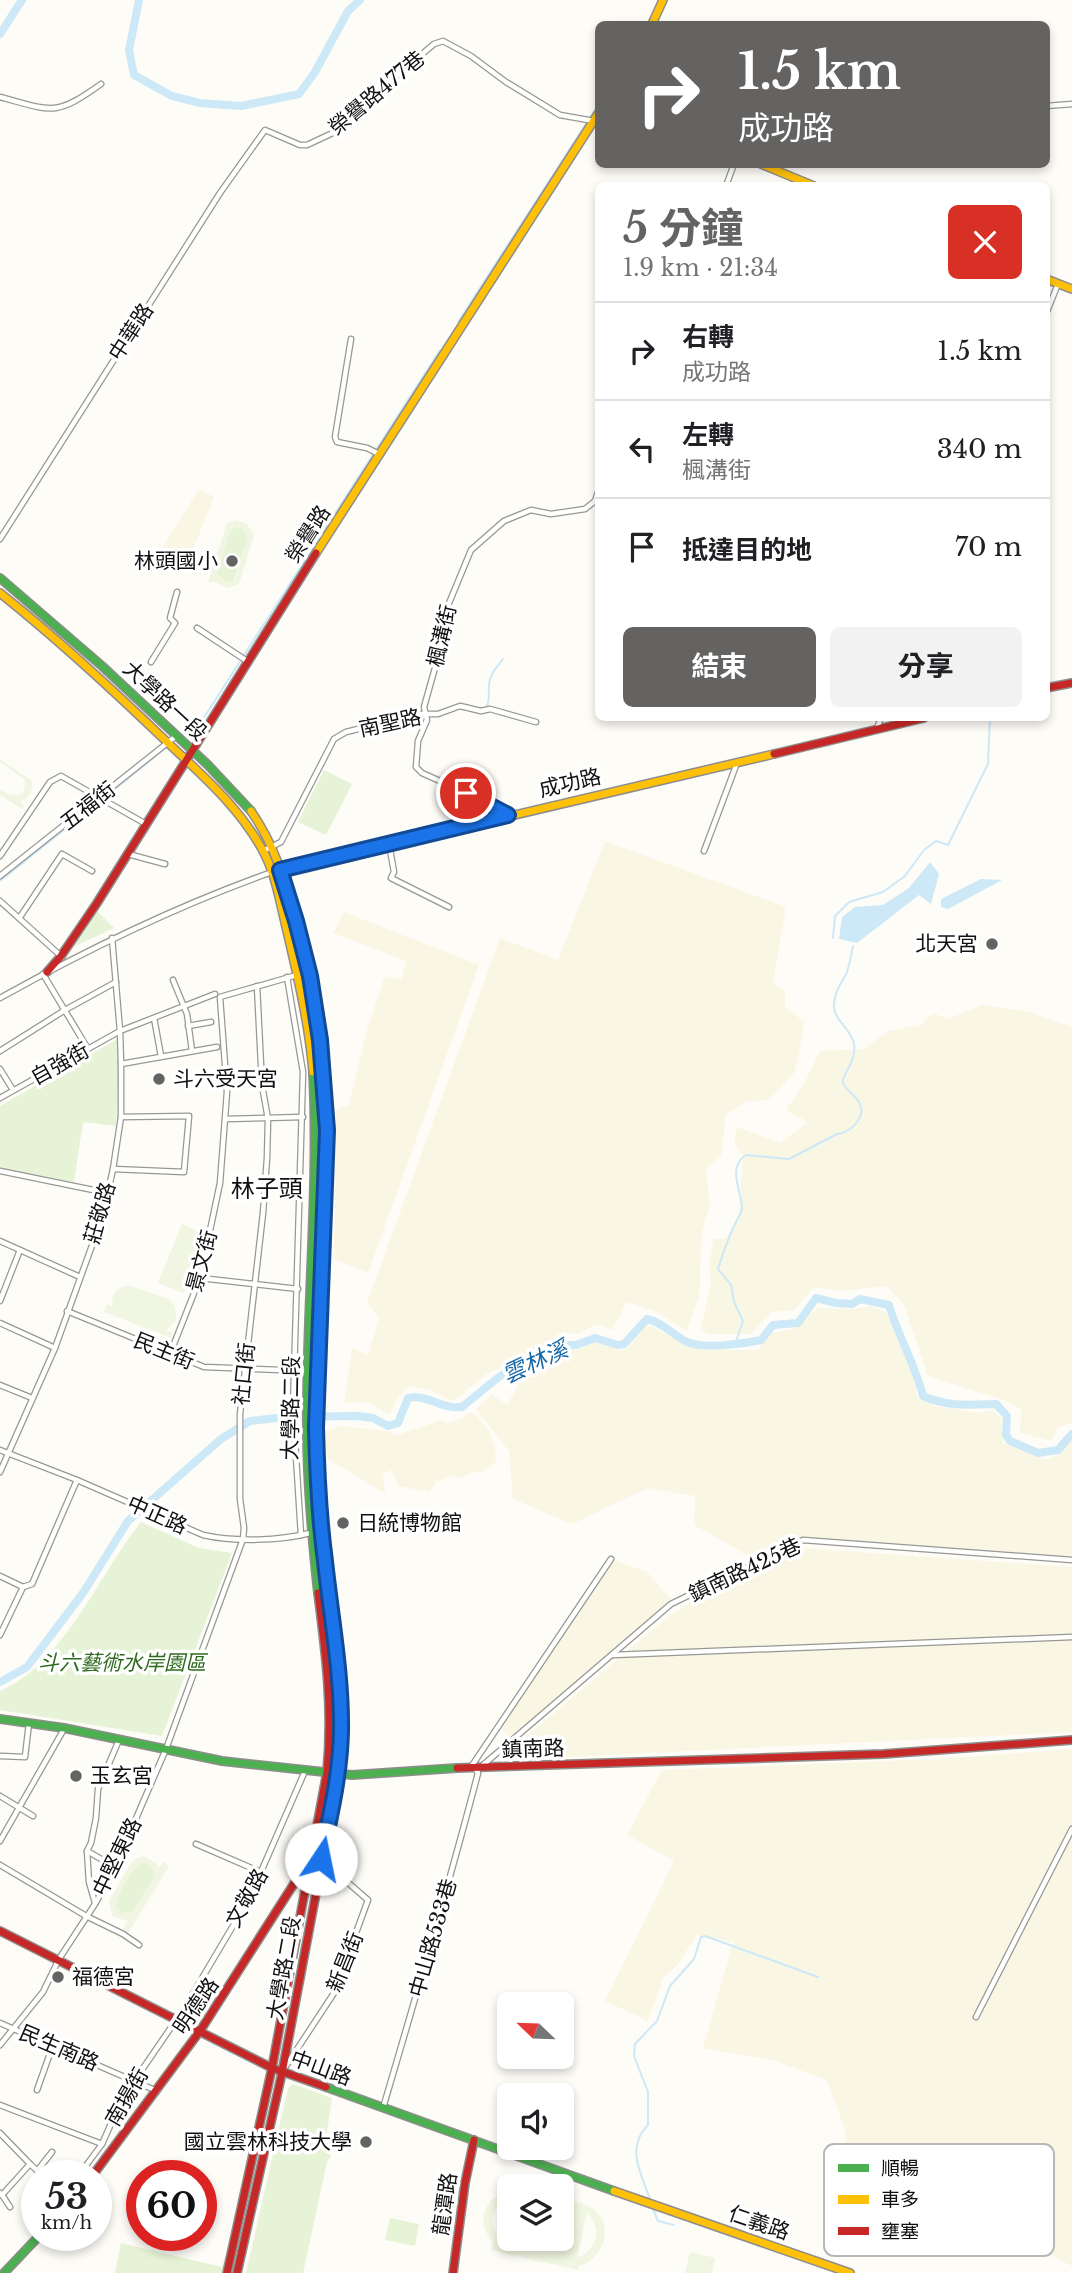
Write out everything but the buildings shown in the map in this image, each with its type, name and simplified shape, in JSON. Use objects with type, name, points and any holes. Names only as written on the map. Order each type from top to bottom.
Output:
[{"type":"main road","points":[[654,21],[663,0]]},
{"type":"main road","name":"榮譽路","points":[[45,973],[63,959],[247,661],[595,119]]},
{"type":"main road","points":[[771,168],[804,182]]},
{"type":"main road","points":[[1050,281],[1072,289]]},
{"type":"main road","name":"大學路一段","points":[[0,578],[37,607],[241,798],[272,846],[276,871]]},
{"type":"main road","name":"大學路一段","points":[[0,593],[57,640],[228,800],[276,871]]},
{"type":"main road","points":[[1050,687],[1072,682]]},
{"type":"main road","name":"成功路","points":[[276,871],[910,721]]},
{"type":"main road","name":"大學路二段","points":[[227,2273],[272,2068],[327,1772],[331,1731],[330,1691],[311,1533],[307,1428],[316,1132],[314,1094],[304,1008],[276,871]]},
{"type":"main road","name":"大學路二段","points":[[237,2273],[282,2073],[338,1773],[340,1692],[321,1532],[316,1427],[327,1130],[320,1040],[310,976],[296,921],[276,871]]},
{"type":"main road","points":[[314,1094],[324,1092]]},
{"type":"main road","points":[[311,1313],[321,1314]]},
{"type":"main road","points":[[330,1691],[340,1692]]},
{"type":"main road","name":"鎮南路","points":[[0,1719],[64,1728],[222,1761],[373,1774],[475,1767],[883,1754],[1072,1740]]},
{"type":"main road","points":[[311,1857],[321,1859]]},
{"type":"main road","name":"明德路","points":[[104,2160],[200,2031],[311,1857]]},
{"type":"main road","name":"中山路","points":[[0,1931],[282,2073],[646,2202]]},
{"type":"main road","name":"龍潭路","points":[[453,2273],[474,2140]]},
{"type":"main road","name":"仁義路","points":[[646,2202],[850,2273]]},
{"type":"main road","points":[[4,2273],[25,2251]]},
{"type":"street","name":"榮譽路477巷","points":[[267,130],[300,145],[307,145],[337,131],[359,108],[374,100],[378,92],[440,41],[471,56],[506,82],[560,115],[595,117]]},
{"type":"street","points":[[0,97],[31,107],[56,110],[79,100],[101,84]]},
{"type":"street","points":[[1050,106],[1072,104]]},
{"type":"street","name":"中華路","points":[[0,539],[220,193],[262,131],[267,130]]},
{"type":"street","points":[[1050,305],[1059,284]]},
{"type":"street","points":[[351,339],[335,438],[337,442],[367,448],[379,454]]},
{"type":"street","name":"楓溝街","points":[[508,815],[478,798],[422,773],[416,767],[418,741],[425,728],[427,714],[424,707],[440,655],[441,628],[471,551],[504,521],[531,510],[551,514],[585,509],[595,500]]},
{"type":"street","points":[[151,662],[175,623],[170,618],[177,592]]},
{"type":"street","points":[[197,628],[247,661]]},
{"type":"street","name":"南聖路","points":[[263,850],[281,842],[334,739],[346,732],[427,714],[439,714],[460,706],[481,711],[491,709],[536,722]]},
{"type":"street","points":[[877,728],[880,721]]},
{"type":"street","name":"五福街","points":[[0,876],[176,736]]},
{"type":"street","points":[[704,851],[737,762]]},
{"type":"street","points":[[0,856],[54,778],[61,775],[146,824]]},
{"type":"street","points":[[389,845],[394,872],[391,878],[449,907]]},
{"type":"street","points":[[20,918],[62,854],[92,871]]},
{"type":"street","points":[[128,854],[165,864]]},
{"type":"street","name":"成功路","points":[[63,959],[276,871]]},
{"type":"street","points":[[0,901],[63,959]]},
{"type":"street","name":"莊敬路","points":[[0,1472],[55,1348],[103,1215],[108,1193],[121,1117],[120,1031],[112,938]]},
{"type":"street","points":[[0,999],[45,973],[88,1049]]},
{"type":"street","name":"自強街","points":[[0,1098],[120,1031],[184,1006],[297,975]]},
{"type":"street","name":"大學路二段","points":[[288,977],[303,1072],[293,1409],[301,1535]]},
{"type":"street","points":[[173,980],[184,1006],[192,1051]]},
{"type":"street","points":[[0,1051],[116,982]]},
{"type":"street","name":"社口街","points":[[166,1749],[243,1539],[240,1414],[264,1213],[268,1119],[262,1085],[257,986]]},
{"type":"street","name":"景文街","points":[[170,1354],[200,1278],[220,1183],[227,1091],[217,996]]},
{"type":"street","points":[[154,1018],[161,1056]]},
{"type":"street","points":[[188,1026],[211,1021]]},
{"type":"street","points":[[121,1064],[217,1047]]},
{"type":"street","points":[[0,1069],[13,1090]]},
{"type":"street","points":[[113,1169],[184,1172],[189,1116],[121,1117]]},
{"type":"street","points":[[226,1119],[303,1116]]},
{"type":"street","points":[[0,1171],[108,1193]]},
{"type":"street","points":[[0,1241],[80,1277]]},
{"type":"street","points":[[0,1301],[21,1250]]},
{"type":"street","points":[[200,1278],[298,1289]]},
{"type":"street","name":"民主街","points":[[67,1311],[204,1367],[309,1371]]},
{"type":"street","points":[[0,1323],[55,1348]]},
{"type":"street","points":[[0,1385],[32,1398]]},
{"type":"street","name":"中正路","points":[[0,1450],[203,1535],[220,1539],[243,1539],[321,1532]]},
{"type":"street","points":[[0,1576],[23,1587],[32,1584],[77,1480]]},
{"type":"street","name":"鎮南路425巷","points":[[475,1767],[671,1604],[803,1540],[1072,1560]]},
{"type":"street","points":[[475,1767],[611,1559]]},
{"type":"street","points":[[0,1635],[23,1587]]},
{"type":"street","points":[[612,1655],[1072,1637]]},
{"type":"street","points":[[0,1756],[25,1757],[29,1723]]},
{"type":"street","points":[[0,1841],[64,1728]]},
{"type":"street","points":[[95,1904],[89,1882],[87,1851],[94,1831],[99,1789],[120,1739]]},
{"type":"street","name":"中堅東路","points":[[0,2045],[43,1992],[59,1959],[95,1904],[115,1867],[166,1749]]},
{"type":"street","name":"中山路533巷","points":[[383,2108],[460,1846],[478,1773],[475,1767]]},
{"type":"street","name":"文敬路","points":[[177,2020],[263,1872],[305,1770]]},
{"type":"street","points":[[0,1796],[33,1816]]},
{"type":"street","points":[[976,2017],[1072,1829]]},
{"type":"street","points":[[196,1844],[263,1872]]},
{"type":"street","points":[[87,1851],[115,1867]]},
{"type":"street","name":"新昌街","points":[[282,2073],[292,2053],[334,1993],[368,1900],[321,1859]]},
{"type":"street","points":[[0,1865],[139,1945]]},
{"type":"street","name":"南揚街","points":[[92,2160],[122,2099],[177,2020]]},
{"type":"street","name":"民生南路","points":[[0,2023],[157,2091]]},
{"type":"street","points":[[37,2090],[53,2045]]},
{"type":"street","points":[[0,2105],[102,2144]]},
{"type":"street","points":[[0,2133],[26,2160]]},
{"type":"street","points":[[46,2160],[52,2152]]},
{"type":"street","points":[[10,2207],[1,2194],[21,2173]]},
{"type":"shaded area","points":[[199,489],[214,497],[187,564],[162,548]]},
{"type":"shaded area","points":[[605,841],[786,907],[773,983],[785,991],[785,1006],[804,1022],[799,1055],[794,1073],[770,1099],[745,1102],[726,1115],[721,1155],[706,1170],[710,1204],[702,1232],[699,1296],[687,1331],[657,1312],[627,1302],[612,1330],[596,1324],[579,1334],[562,1332],[549,1342],[487,1374],[452,1402],[432,1390],[409,1386],[397,1399],[390,1415],[367,1402],[344,1403],[352,1348],[368,1355],[379,1319],[367,1303],[500,938],[558,960]]},
{"type":"shaded area","points":[[344,912],[479,965],[368,1273],[334,1259],[336,1110],[349,1105],[366,1033],[385,976],[401,980],[406,961],[333,933]]},
{"type":"shaded area","points":[[982,1005],[1029,1012],[1072,1027],[1072,1423],[1058,1427],[1051,1441],[1020,1433],[1021,1409],[1006,1401],[928,1376],[904,1305],[887,1286],[839,1291],[814,1287],[794,1310],[772,1312],[751,1334],[708,1334],[701,1329],[711,1282],[709,1262],[714,1238],[726,1239],[739,1214],[743,1156],[734,1144],[737,1127],[780,1143],[808,1122],[786,1110],[805,1082],[820,1051],[864,1049],[888,1031],[921,1025],[933,1013],[948,1019]]},
{"type":"shaded area","points":[[872,1306],[887,1313],[915,1378],[917,1398],[935,1406],[980,1413],[993,1410],[1001,1419],[1003,1443],[1046,1460],[1060,1454],[1068,1442],[1072,1442],[1072,1557],[799,1537],[754,1559],[694,1525],[695,1496],[648,1488],[572,1524],[513,1499],[509,1451],[476,1409],[492,1394],[507,1405],[519,1384],[511,1377],[556,1359],[566,1347],[576,1350],[603,1339],[620,1351],[627,1348],[646,1326],[654,1327],[687,1346],[714,1350],[758,1350],[771,1333],[792,1329],[818,1308],[853,1309]]},
{"type":"shaded area","points":[[471,1412],[489,1431],[496,1462],[480,1473],[472,1472],[461,1478],[452,1476],[436,1482],[429,1492],[398,1486],[391,1470],[382,1474],[386,1494],[325,1457],[326,1432],[339,1426],[387,1431],[397,1435],[442,1420],[447,1423],[461,1419]]},
{"type":"shaded area","points":[[802,1548],[1072,1567],[1072,1732],[506,1760],[501,1758],[670,1615]]},
{"type":"shaded area","points":[[614,1560],[647,1572],[671,1599],[510,1737],[500,1728]]},
{"type":"shaded area","points":[[1072,1749],[1072,2266],[1052,2256],[1054,2144],[845,2144],[845,2130],[827,2080],[772,2060],[703,2048],[733,1942],[697,1935],[677,1965],[663,1978],[648,2021],[605,2001],[674,1861],[627,1835],[662,1770],[936,1759]]},
{"type":"green space","points":[[236,520],[247,524],[254,535],[239,584],[227,588],[215,582],[208,582],[227,523]],"holes":[[[237,527],[243,529],[248,538],[235,580],[226,583],[217,574],[230,530]]]},
{"type":"green space","points":[[237,527],[243,529],[248,538],[234,580],[226,583],[217,574],[230,530]]},
{"type":"green space","points":[[0,759],[31,780],[30,793],[19,802],[24,805],[22,809],[0,795],[0,789],[12,795],[24,792],[25,780],[0,762]]},
{"type":"green space","points":[[324,770],[352,784],[326,835],[298,822]]},
{"type":"green space","points":[[93,907],[114,928],[69,949]]},
{"type":"green space","points":[[121,1037],[116,1126],[83,1122],[74,1182],[0,1169],[0,1106]]},
{"type":"green space","points":[[182,1224],[202,1233],[184,1293],[158,1283]]},
{"type":"green space","points":[[128,1285],[168,1299],[175,1306],[176,1321],[166,1330],[173,1333],[171,1338],[104,1312],[107,1304],[113,1306],[112,1298],[116,1290]]},
{"type":"green space","name":"斗六藝術水岸園區","points":[[141,1522],[199,1548],[232,1553],[162,1736],[0,1710],[0,1691],[22,1679],[61,1640]]},
{"type":"green space","points":[[143,1856],[155,1862],[159,1868],[163,1862],[169,1866],[128,1933],[123,1930],[128,1921],[112,1916],[109,1901],[133,1860]],"holes":[[[142,1863],[147,1863],[153,1869],[154,1878],[133,1911],[122,1913],[116,1908],[120,1890],[133,1870]]]},
{"type":"green space","points":[[142,1863],[147,1863],[154,1869],[154,1878],[133,1911],[122,1913],[116,1908],[118,1897],[129,1876]]},
{"type":"green space","points":[[293,2084],[332,2098],[326,2138],[331,2157],[327,2162],[303,2273],[246,2273],[288,2088]]},
{"type":"green space","points":[[497,2196],[497,2207],[492,2218],[497,2234],[497,2251],[574,2251],[574,2201],[586,2205],[600,2216],[604,2225],[604,2242],[595,2257],[579,2266],[578,2270],[491,2250],[493,2242],[487,2234],[484,2219],[488,2204]],"holes":[[[587,2213],[595,2226],[596,2238],[593,2244],[577,2258]]]},
{"type":"green space","points":[[390,2218],[419,2224],[415,2246],[385,2240]]},
{"type":"green space","points":[[121,2243],[126,2244],[126,2251],[155,2251],[222,2267],[228,2247],[222,2273],[115,2273]]},
{"type":"green space","points":[[690,2252],[715,2258],[712,2273],[685,2273]]},
{"type":"water","points":[[930,862],[939,874],[931,904],[919,895],[857,943],[839,939],[842,917],[855,907],[883,905],[909,888]]},
{"type":"water","points":[[981,879],[1002,880],[948,909],[941,907],[941,899]]},
{"type":"waterway","points":[[0,34],[22,0]]},
{"type":"waterway","points":[[139,0],[129,50],[134,75],[172,96],[200,103],[241,106],[299,94],[315,72],[348,11],[360,0]]},
{"type":"waterway","points":[[458,322],[595,110]]},
{"type":"waterway","points":[[180,736],[205,716],[440,350]]},
{"type":"waterway","points":[[486,707],[491,677],[503,659]]},
{"type":"waterway","points":[[833,938],[835,916],[849,902],[883,892],[905,876],[924,850],[936,841],[948,845],[988,764],[990,721]]},
{"type":"waterway","points":[[104,798],[168,746]]},
{"type":"waterway","points":[[0,881],[100,801]]},
{"type":"waterway","points":[[735,1344],[743,1321],[734,1302],[731,1285],[718,1269],[742,1209],[736,1179],[740,1160],[746,1155],[789,1159],[847,1131],[856,1124],[861,1114],[859,1101],[843,1083],[853,1057],[853,1039],[834,1007],[853,946]]},
{"type":"waterway","name":"雲林溪","points":[[0,1682],[27,1667],[83,1593],[128,1521],[221,1439],[250,1421],[287,1417],[357,1416],[373,1418],[388,1426],[398,1423],[408,1398],[416,1397],[462,1407],[500,1376],[566,1345],[576,1345],[595,1338],[618,1345],[624,1344],[647,1319],[692,1344],[722,1345],[761,1340],[773,1325],[798,1323],[816,1298],[852,1304],[860,1299],[889,1305],[923,1396],[950,1404],[996,1404],[1007,1416],[1006,1435],[1010,1441],[1038,1453],[1058,1450],[1072,1434]]},
{"type":"waterway","points":[[650,2200],[636,2153],[637,2143],[648,2125],[648,2092],[634,2056],[635,2044],[657,2021],[670,1986],[694,1959],[701,1937],[705,1936],[818,1977]]},
{"type":"waterway","points":[[653,2209],[658,2221],[674,2225]]},
{"type":"traffic: fast","points":[[0,578],[102,666],[208,765],[251,811]]},
{"type":"traffic: fast","points":[[313,1072],[314,1161],[307,1428],[310,1511],[318,1593]]},
{"type":"traffic: fast","points":[[318,1379],[320,1510],[340,1703],[338,1759],[324,1851]]},
{"type":"traffic: fast","points":[[0,1719],[64,1728],[222,1761],[352,1775],[457,1768]]},
{"type":"traffic: fast","points":[[326,2087],[614,2191]]},
{"type":"traffic: fast","points":[[4,2273],[25,2251]]},
{"type":"traffic: slow","points":[[653,21],[663,0]]},
{"type":"traffic: slow","points":[[316,553],[595,119]]},
{"type":"traffic: slow","points":[[771,168],[804,182]]},
{"type":"traffic: slow","points":[[1050,281],[1072,289]]},
{"type":"traffic: slow","points":[[0,593],[85,666],[193,767],[231,805],[252,833],[267,859],[277,889],[303,1001],[313,1072]]},
{"type":"traffic: slow","points":[[272,872],[774,754]]},
{"type":"traffic: slow","points":[[251,811],[274,852],[288,893],[309,981],[318,1037],[325,1150],[318,1379]]},
{"type":"traffic: slow","points":[[614,2191],[850,2273]]},
{"type":"traffic: jam","points":[[47,972],[97,903],[316,553]]},
{"type":"traffic: jam","points":[[1050,687],[1072,683]]},
{"type":"traffic: jam","points":[[774,754],[912,721]]},
{"type":"traffic: jam","points":[[318,1593],[329,1704],[327,1772],[272,2068],[326,2087]]},
{"type":"traffic: jam","points":[[457,1768],[883,1754],[1072,1740]]},
{"type":"traffic: jam","points":[[282,2073],[324,1851]]},
{"type":"traffic: jam","points":[[104,2160],[200,2031],[311,1857],[321,1859]]},
{"type":"traffic: jam","points":[[0,1931],[272,2068],[227,2273]]},
{"type":"traffic: jam","points":[[237,2273],[282,2073]]},
{"type":"traffic: jam","points":[[453,2273],[465,2183],[474,2140]]},
{"type":"place","name":"林頭國小","points":[[232,561]]},
{"type":"place","name":"北天宮","points":[[992,944]]},
{"type":"place","name":"斗六受天宮","points":[[159,1079]]},
{"type":"place","name":"日統博物館","points":[[343,1523]]},
{"type":"place","name":"玉玄宮","points":[[76,1776]]},
{"type":"place","name":"福德宮","points":[[58,1977]]},
{"type":"place","name":"國立雲林科技大學","points":[[366,2142]]},
{"type":"district","name":"林子頭","points":[[267,1189]]},
{"type":"route","points":[[321,1859],[338,1773],[341,1732],[336,1639],[321,1532],[317,1476],[316,1427],[327,1130],[320,1040],[310,976],[280,870],[508,815],[466,793]]}]
